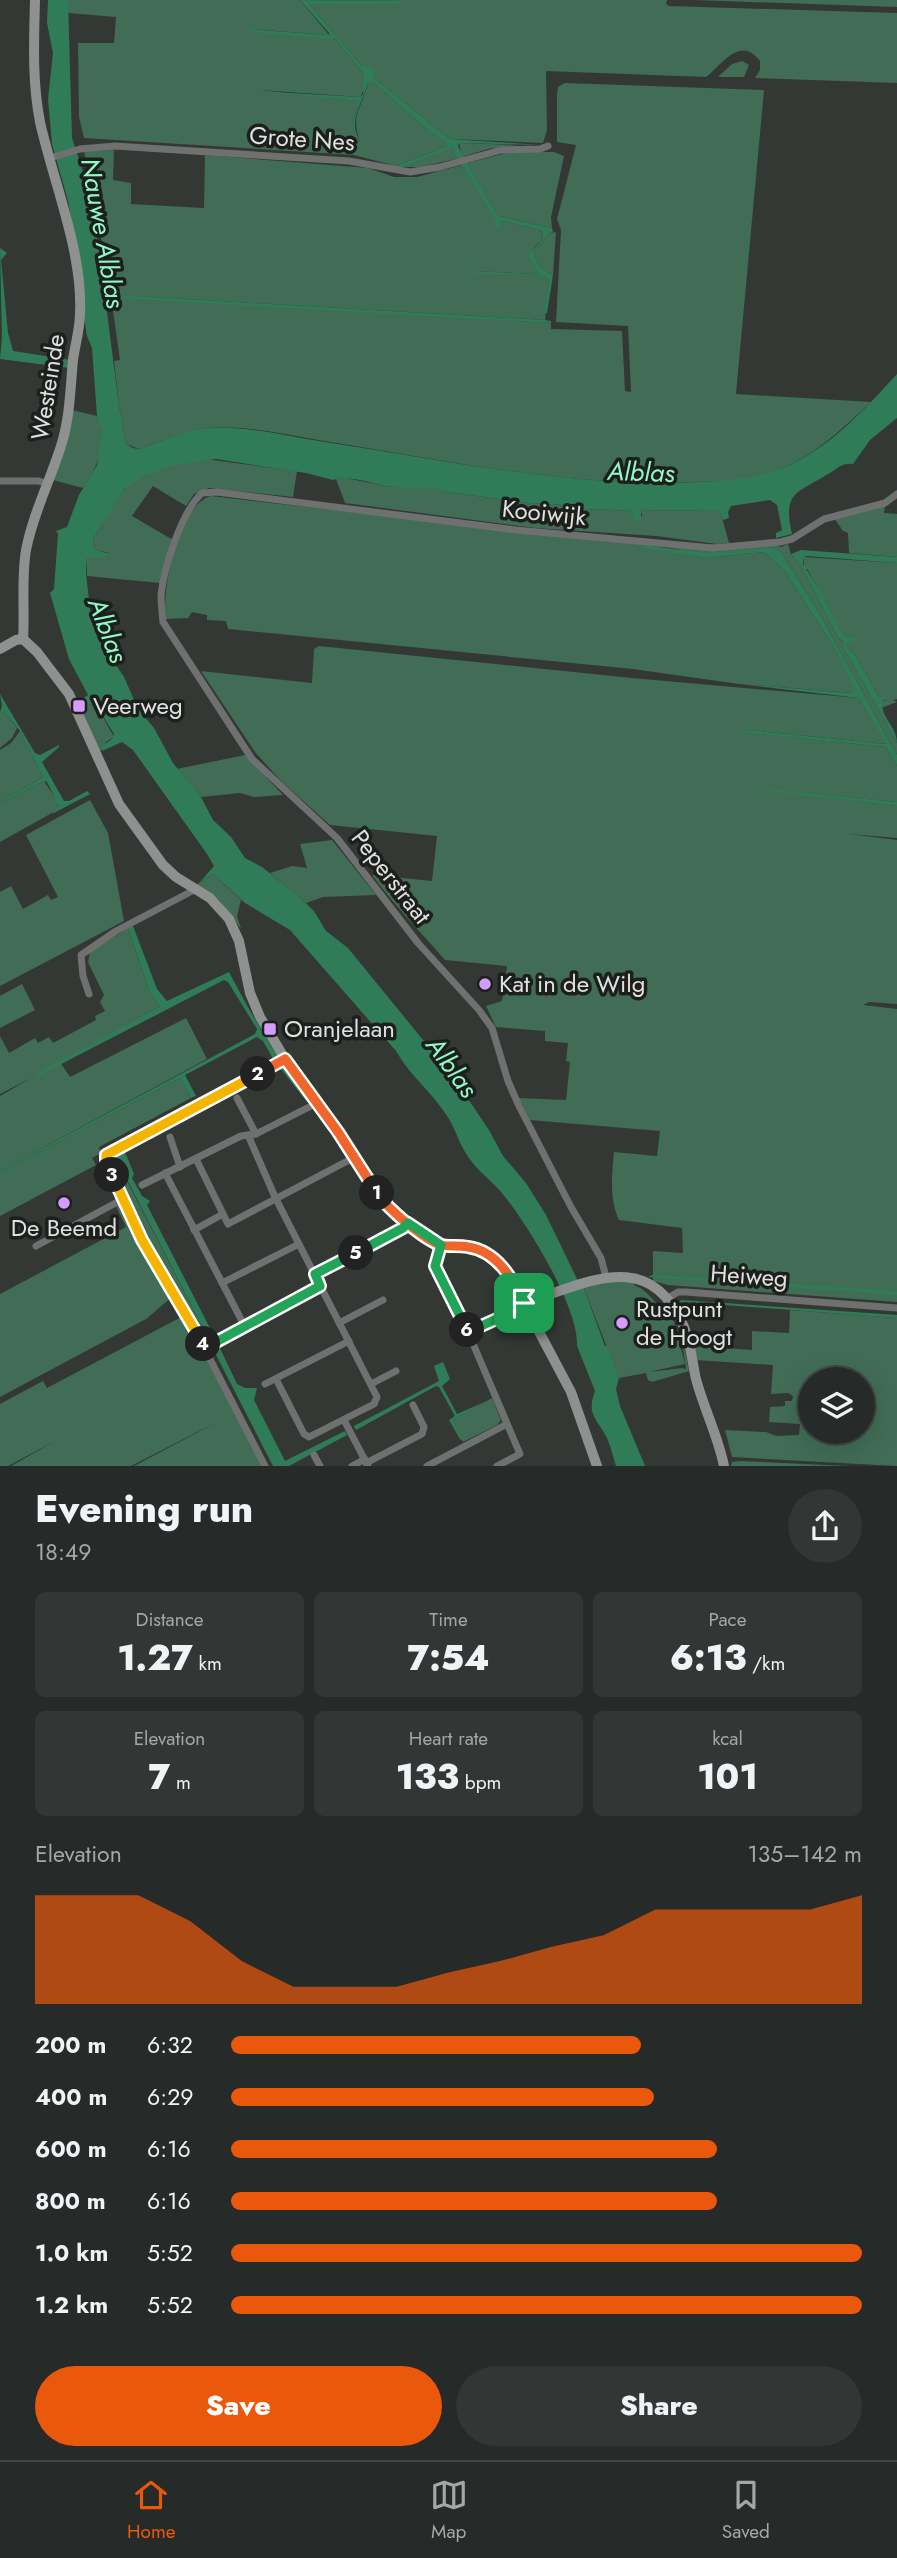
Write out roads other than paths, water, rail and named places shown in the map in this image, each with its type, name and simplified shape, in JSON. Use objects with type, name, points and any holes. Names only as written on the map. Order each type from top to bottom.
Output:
[{"type":"street","name":"Westeinde","points":[[23,639],[26,550],[35,512],[61,447],[70,409],[80,313],[78,279],[35,92],[35,0]]},
{"type":"street","name":"Grote Nes","points":[[52,157],[77,149],[115,146],[349,161],[410,172],[440,167],[501,150],[540,149],[548,146]]},
{"type":"street","points":[[0,481],[38,481],[47,484]]},
{"type":"street","name":"Kooiwijk","points":[[187,513],[202,493],[217,492],[516,530],[713,548],[792,539],[824,519],[886,503],[897,494]]},
{"type":"street","name":"Peperstraat","points":[[187,513],[166,571],[161,595],[163,622],[253,759],[337,838],[418,943],[480,1010],[492,1028],[519,1106],[571,1207],[601,1258],[606,1277]]},
{"type":"street","points":[[0,649],[23,639],[37,652],[69,695],[119,804],[163,864],[176,877],[210,898],[229,919],[239,942],[256,1008],[285,1059],[386,1205],[441,1245],[474,1248],[487,1254],[509,1275],[571,1392],[597,1466]]},
{"type":"street","points":[[89,994],[83,976],[81,955],[116,931],[196,889]]},
{"type":"street","points":[[265,1466],[205,1348],[142,1240],[106,1161],[106,1155],[285,1059]]},
{"type":"street","points":[[237,1098],[275,1197],[377,1397],[376,1401],[344,1420],[306,1436],[276,1379]]},
{"type":"street","points":[[142,1185],[241,1136],[252,1134],[317,1103]]},
{"type":"street","points":[[170,1137],[180,1167]]},
{"type":"street","points":[[196,1159],[228,1224],[355,1157]]},
{"type":"street","points":[[165,1173],[244,1325]]},
{"type":"street","points":[[36,1246],[124,1199]]},
{"type":"street","points":[[194,1230],[223,1214]]},
{"type":"street","points":[[315,1274],[408,1223]]},
{"type":"street","points":[[222,1283],[299,1244]]},
{"type":"street","points":[[441,1245],[435,1266],[468,1332],[520,1454],[497,1466]]},
{"type":"street","points":[[468,1332],[524,1305],[580,1284],[606,1277],[645,1281],[668,1298],[687,1337],[699,1390],[724,1466]]},
{"type":"street","points":[[205,1348],[320,1286]]},
{"type":"street","name":"Heiweg","points":[[668,1298],[678,1292],[686,1292],[897,1308]]},
{"type":"street","points":[[339,1323],[383,1300]]},
{"type":"street","points":[[265,1384],[349,1341]]},
{"type":"street","points":[[371,1384],[396,1371]]},
{"type":"street","points":[[352,1466],[366,1463],[422,1434],[424,1427],[413,1405]]},
{"type":"street","points":[[344,1420],[366,1463]]},
{"type":"street","points":[[427,1466],[507,1424]]},
{"type":"street","points":[[314,1455],[320,1466]]},
{"type":"place","name":"Veerweg","points":[[79,706]]},
{"type":"place","name":"Kat in de Wilg","points":[[485,984]]},
{"type":"place","name":"Oranjelaan","points":[[270,1029]]},
{"type":"place","name":"De Beemd","points":[[64,1203]]},
{"type":"place","name":"Rustpunt de Hoogt","points":[[622,1323]]},
{"type":"water label","name":"Nauwe Alblas","points":[[103,233]]},
{"type":"water label","name":"Alblas","points":[[641,472]]},
{"type":"water label","name":"Alblas","points":[[108,630]]},
{"type":"water label","name":"Alblas","points":[[452,1067]]}]
